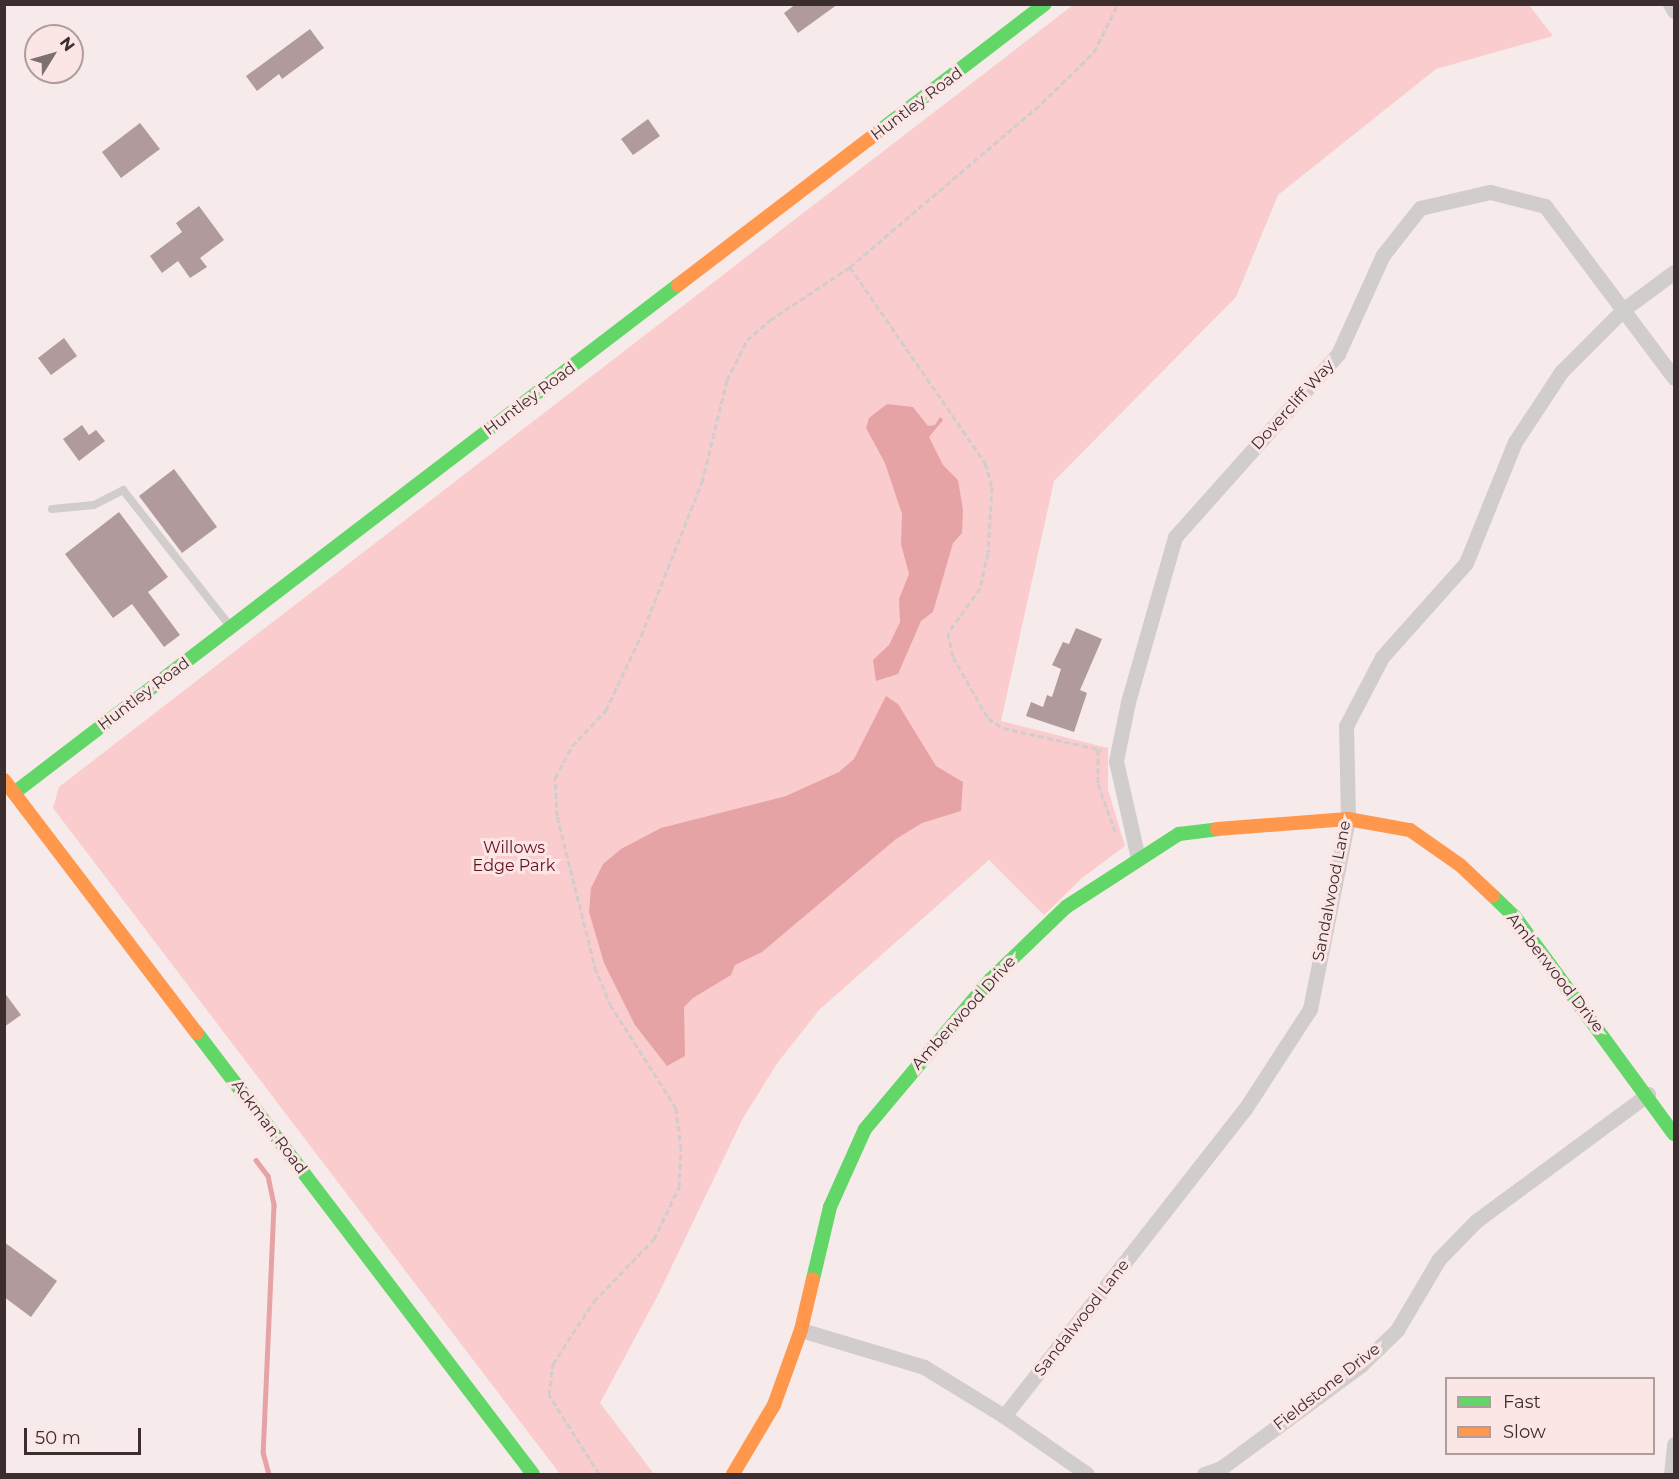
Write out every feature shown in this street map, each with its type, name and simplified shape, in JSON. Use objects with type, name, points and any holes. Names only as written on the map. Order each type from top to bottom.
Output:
[{"type":"street","name":"Huntley Road","points":[[14,793],[1045,4]]},
{"type":"street","points":[[1670,4],[1674,11]]},
{"type":"street","name":"Dovercliff Way","points":[[1134,860],[1118,753],[1128,702],[1175,537],[1338,354],[1383,255],[1420,208],[1490,192],[1545,206],[1674,378]]},
{"type":"street","name":"Sandalwood Lane","points":[[1004,1416],[1245,1109],[1310,1009],[1348,819],[1346,726],[1382,657],[1466,563],[1515,442],[1561,372],[1624,309],[1674,272]]},
{"type":"street","name":"Ackman Road","points":[[4,780],[533,1474]]},
{"type":"street","name":"Amberwood Drive","points":[[733,1474],[774,1405],[801,1330],[830,1207],[865,1128],[990,979],[1066,907],[1134,860],[1179,834],[1248,824],[1348,819],[1410,830],[1460,865],[1515,917],[1648,1094],[1674,1134]]},
{"type":"street","name":"Fieldstone Drive","points":[[1204,1474],[1221,1468],[1361,1365],[1397,1330],[1439,1259],[1476,1221],[1648,1094]]},
{"type":"street","points":[[801,1330],[924,1367],[1004,1416],[1087,1474]]},
{"type":"street","points":[[1671,1474],[1674,1444]]},
{"type":"lane","points":[[52,509],[94,505],[123,490],[231,628]]},
{"type":"path","points":[[599,1474],[549,1395],[553,1364],[594,1301],[654,1239],[679,1187],[681,1149],[676,1108],[611,1006],[596,971],[557,816],[555,778],[572,746],[606,710],[641,636],[702,482],[726,380],[747,340],[770,320],[850,267],[1042,103],[1094,52],[1118,4]]},
{"type":"path","points":[[850,267],[985,463],[992,486],[988,553],[980,588],[948,633],[953,657],[988,718],[1004,728],[1118,753]]},
{"type":"path","points":[[1098,749],[1098,784],[1107,816],[1134,860]]},
{"type":"green space","name":"Willows Edge Park","points":[[1073,5],[1529,5],[1553,36],[1436,69],[1278,195],[1236,297],[1054,481],[1001,721],[1108,748],[1108,790],[1125,846],[1082,878],[1044,915],[989,860],[820,1009],[778,1062],[743,1118],[658,1295],[600,1403],[654,1474],[560,1474],[53,808],[59,787]]},
{"type":"shaded area","points":[[887,404],[913,407],[928,426],[935,425],[940,417],[943,420],[929,437],[943,465],[958,480],[963,510],[962,533],[953,543],[933,612],[921,621],[898,674],[876,681],[873,660],[889,645],[900,622],[899,599],[909,574],[901,544],[902,514],[885,463],[866,428],[869,418]]},
{"type":"shaded area","points":[[886,696],[898,704],[936,766],[963,782],[961,811],[922,823],[896,839],[762,952],[735,965],[731,975],[693,998],[684,1007],[685,1056],[667,1066],[635,1025],[604,963],[589,912],[591,888],[603,864],[621,849],[661,828],[786,796],[839,772],[854,759]]},
{"type":"building","points":[[796,4],[838,4],[798,33],[784,13]]},
{"type":"building","points":[[310,29],[324,48],[282,79],[279,74],[257,91],[246,76]]},
{"type":"building","points":[[648,119],[660,136],[633,155],[621,139]]},
{"type":"building","points":[[140,123],[160,149],[121,178],[102,152]]},
{"type":"building","points":[[199,206],[224,240],[200,258],[207,267],[190,278],[178,261],[162,273],[150,256],[182,232],[176,223]]},
{"type":"building","points":[[64,338],[77,356],[51,375],[38,358]]},
{"type":"building","points":[[82,425],[89,435],[96,430],[105,441],[79,461],[63,439]]},
{"type":"building","points":[[174,469],[217,527],[182,553],[139,496]]},
{"type":"building","points":[[119,512],[168,577],[148,592],[180,635],[164,647],[132,604],[113,618],[65,554]]},
{"type":"building","points":[[1076,628],[1102,639],[1080,690],[1087,693],[1074,732],[1026,716],[1031,702],[1043,707],[1047,695],[1052,697],[1061,669],[1052,665],[1063,642],[1069,644]]},
{"type":"building","points":[[4,992],[21,1015],[4,1027]]},
{"type":"building","points":[[4,1242],[57,1281],[31,1317],[4,1297]]},
{"type":"waterway","points":[[256,1160],[268,1176],[274,1205],[263,1452],[269,1474]]},
{"type":"traffic: fast","points":[[878,132],[1045,4]]},
{"type":"traffic: fast","points":[[14,793],[678,285]]},
{"type":"traffic: fast","points":[[813,1279],[830,1207],[865,1129],[991,979],[1066,907],[1179,834],[1217,829]]},
{"type":"traffic: fast","points":[[1493,896],[1515,917],[1674,1134]]},
{"type":"traffic: fast","points":[[197,1033],[533,1474]]},
{"type":"traffic: slow","points":[[678,285],[878,132]]},
{"type":"traffic: slow","points":[[4,780],[197,1033]]},
{"type":"traffic: slow","points":[[1217,829],[1348,819],[1410,830],[1460,865],[1493,896]]},
{"type":"traffic: slow","points":[[733,1474],[774,1405],[801,1330],[813,1279]]}]
